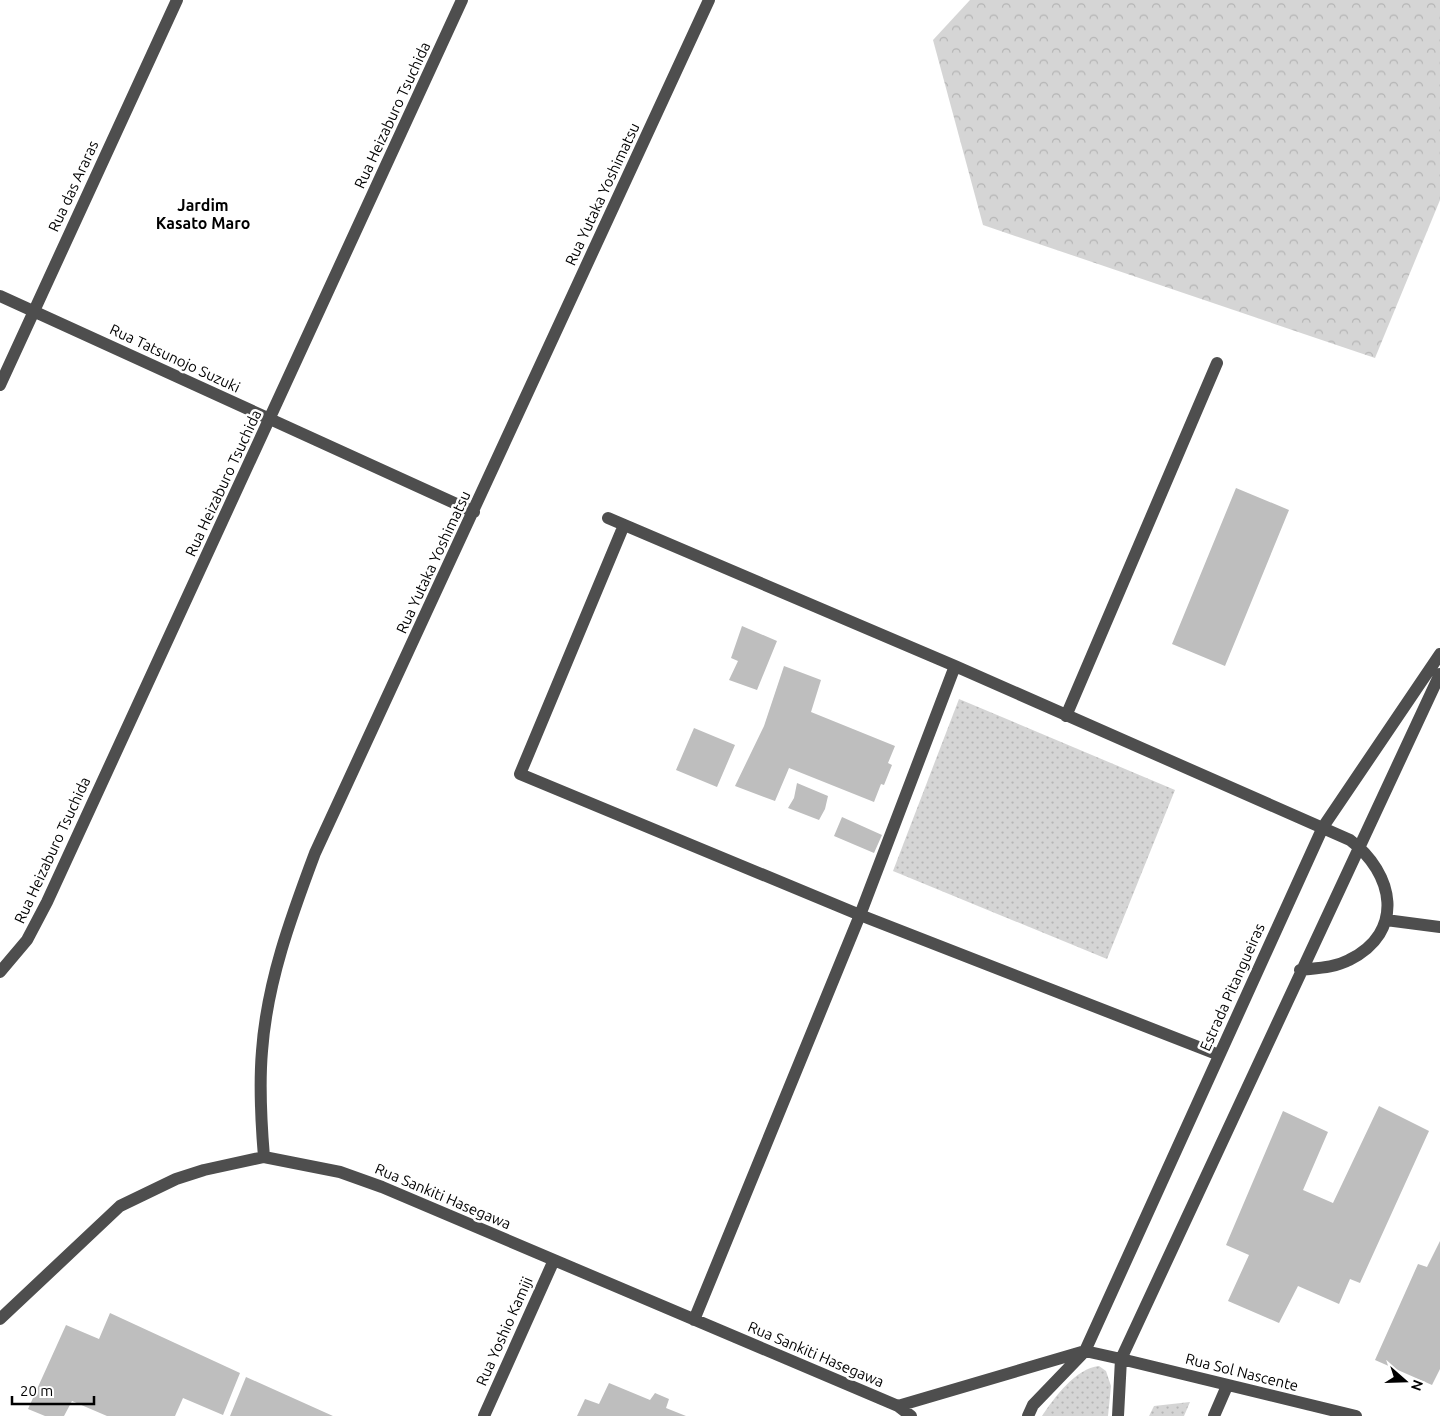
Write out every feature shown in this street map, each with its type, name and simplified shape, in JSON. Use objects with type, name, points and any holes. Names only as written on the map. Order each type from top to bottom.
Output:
[{"type":"street","name":"Rua das Araras","points":[[0,385],[177,0]]},
{"type":"street","name":"Rua Heizaburo Tsuchida","points":[[2,967],[26,940],[43,909],[462,0]]},
{"type":"street","name":"Rua Yutaka Yoshimatsu","points":[[264,1157],[260,1098],[262,1050],[273,984],[291,918],[315,853],[709,0]]},
{"type":"street","name":"Rua Tatsunojo Suzuki","points":[[0,296],[474,512]]},
{"type":"street","points":[[1066,716],[1217,363]]},
{"type":"street","points":[[608,518],[955,666],[1338,833],[1358,846],[1376,865],[1383,878],[1388,899],[1386,920],[1374,941],[1349,960],[1334,966],[1300,970]]},
{"type":"street","points":[[624,525],[520,774],[860,915],[1219,1055]]},
{"type":"street","name":"Estrada Pitangueiras","points":[[1028,1416],[1033,1405],[1085,1351],[1323,827],[1440,654]]},
{"type":"street","points":[[694,1320],[860,915],[955,666]]},
{"type":"street","points":[[1118,1416],[1120,1359],[1300,970],[1440,674]]},
{"type":"street","points":[[1386,920],[1440,927]]},
{"type":"street","name":"Rua Sankiti Hasegawa","points":[[0,1320],[120,1206],[176,1179],[204,1170],[264,1157],[340,1172],[382,1187],[898,1406],[912,1416]]},
{"type":"street","name":"Rua Yoshio Kamiji","points":[[484,1416],[554,1260]]},
{"type":"street","points":[[898,1406],[1085,1351]]},
{"type":"street","name":"Rua Sol Nascente","points":[[1085,1351],[1356,1416]]},
{"type":"street","points":[[1214,1416],[1227,1386]]},
{"type":"green space","points":[[970,0],[1440,0],[1440,200],[1375,358],[983,225],[933,40]]},
{"type":"green space","points":[[959,699],[1175,790],[1107,959],[893,871]]},
{"type":"green space","points":[[1099,1366],[1106,1371],[1111,1386],[1108,1416],[1042,1416],[1066,1385],[1082,1372]]},
{"type":"green space","points":[[1190,1402],[1184,1416],[1149,1416],[1154,1406]]},
{"type":"building","points":[[1236,488],[1289,510],[1225,666],[1172,644]]},
{"type":"building","points":[[742,626],[777,641],[757,690],[729,680],[738,661],[731,658]]},
{"type":"building","points":[[784,666],[821,680],[811,712],[895,746],[888,763],[892,765],[884,785],[881,784],[874,802],[789,768],[775,801],[735,786],[764,726]]},
{"type":"building","points":[[694,728],[735,745],[717,787],[676,770]]},
{"type":"building","points":[[797,783],[828,796],[825,809],[819,820],[788,808],[794,798]]},
{"type":"building","points":[[842,817],[882,835],[874,853],[834,836]]},
{"type":"building","points":[[1379,1106],[1429,1131],[1360,1283],[1350,1279],[1339,1304],[1298,1286],[1279,1323],[1228,1301],[1249,1255],[1226,1245],[1283,1111],[1328,1132],[1303,1190],[1333,1203]]},
{"type":"building","points":[[1440,1241],[1440,1369],[1432,1385],[1375,1360],[1418,1264],[1427,1267]]},
{"type":"building","points":[[110,1313],[240,1373],[223,1415],[183,1398],[175,1416],[107,1416],[72,1401],[64,1416],[45,1416],[28,1409],[66,1325],[99,1339]]},
{"type":"building","points":[[246,1377],[333,1416],[230,1416]]},
{"type":"building","points":[[609,1383],[650,1400],[655,1393],[669,1399],[666,1408],[686,1416],[577,1416],[585,1399],[599,1404]]},
{"type":"district","name":"Jardim Kasato Maro","points":[[203,214]]}]
